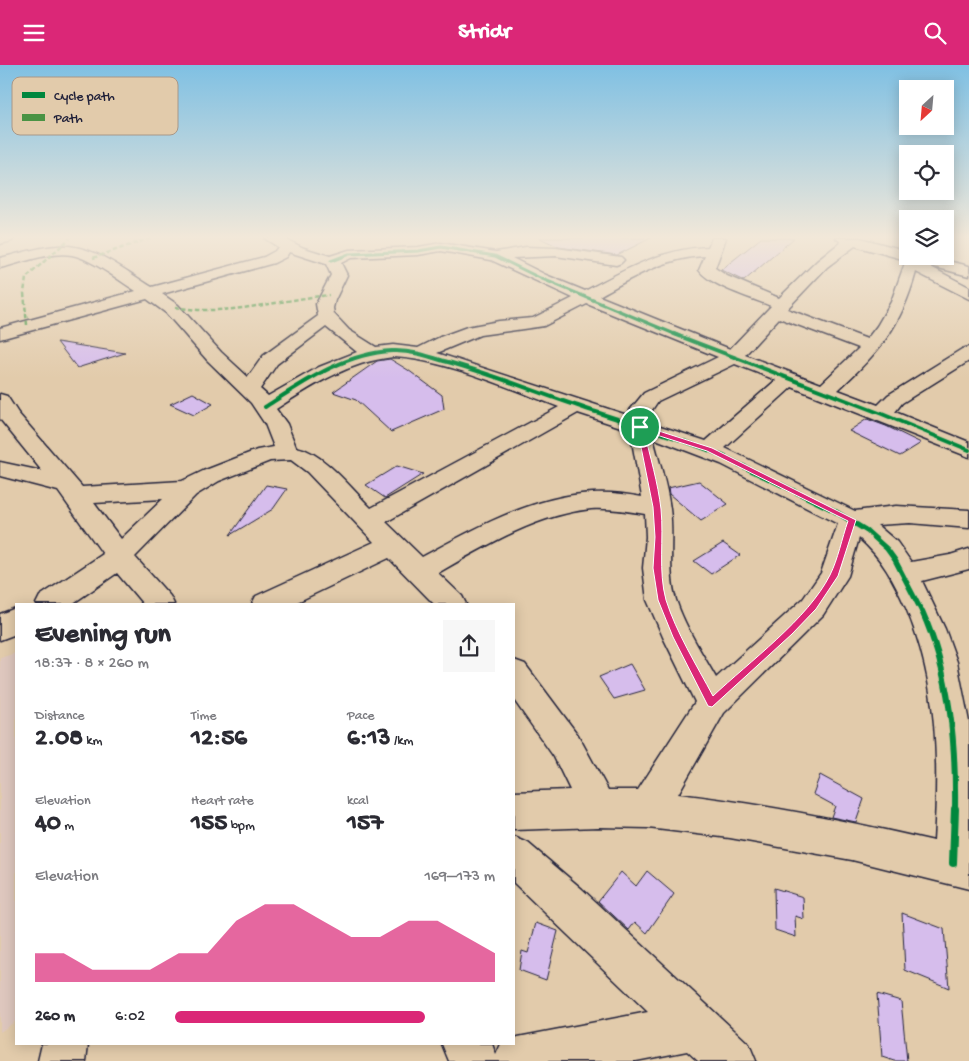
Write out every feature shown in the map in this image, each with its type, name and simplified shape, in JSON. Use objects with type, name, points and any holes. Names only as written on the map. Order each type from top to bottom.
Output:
[{"type":"street","points":[[136,284],[172,309],[214,356],[250,388],[276,424],[287,452]]},
{"type":"street","points":[[0,333],[176,284]]},
{"type":"street","points":[[335,284],[324,307],[327,318],[337,328],[372,353]]},
{"type":"street","points":[[559,284],[732,357],[882,414],[969,450]]},
{"type":"street","points":[[422,354],[455,336],[476,330],[538,322],[610,284]]},
{"type":"street","points":[[733,284],[779,308],[870,346]]},
{"type":"street","points":[[712,703],[678,637],[662,600],[657,568],[659,537],[657,507],[640,427],[641,410],[651,397],[732,357],[802,284]]},
{"type":"street","points":[[824,392],[849,370],[885,328],[899,303],[904,284]]},
{"type":"street","points":[[953,284],[969,294]]},
{"type":"street","points":[[250,388],[270,360],[327,318]]},
{"type":"street","points":[[265,407],[329,370],[355,358],[372,353],[396,351],[422,354],[507,380],[576,406],[710,450],[852,520],[874,536],[888,550],[904,574],[937,643],[948,691],[955,737],[956,795],[961,866],[852,841],[730,819],[648,809],[598,808],[515,811]]},
{"type":"street","points":[[882,414],[895,399],[969,353]]},
{"type":"street","points":[[710,450],[790,379]]},
{"type":"street","points":[[370,520],[576,406]]},
{"type":"street","points":[[3,410],[71,490],[119,557],[159,603]]},
{"type":"street","points":[[51,603],[119,557],[187,489],[234,466],[265,455],[287,452],[298,453],[305,458],[394,543],[451,603]]},
{"type":"street","points":[[0,469],[71,490],[187,489]]},
{"type":"street","points":[[420,570],[474,541],[527,518],[564,505],[591,501],[617,501],[657,507]]},
{"type":"street","points":[[852,520],[902,513],[969,519]]},
{"type":"street","points":[[648,809],[712,703],[813,607],[834,576],[852,520]]},
{"type":"street","points":[[268,603],[394,543]]},
{"type":"street","points":[[904,574],[951,565],[969,559]]},
{"type":"street","points":[[0,628],[15,621]]},
{"type":"street","points":[[515,675],[566,746],[598,808]]},
{"type":"street","points":[[515,858],[732,1061]]},
{"type":"street","points":[[518,1061],[695,1026]]},
{"type":"street","points":[[62,1061],[65,1045]]},
{"type":"street","points":[[466,1045],[474,1061]]},
{"type":"shaded area","points":[[15,653],[15,1022],[0,1032],[0,658]]},
{"type":"building","points":[[57,342],[125,353],[77,368]]},
{"type":"building","points":[[390,359],[442,395],[444,409],[391,432],[356,400],[333,392],[377,361]]},
{"type":"building","points":[[193,393],[213,404],[194,415],[170,404]]},
{"type":"building","points":[[867,419],[921,443],[900,456],[849,431]]},
{"type":"building","points":[[397,466],[423,474],[385,498],[366,485]]},
{"type":"building","points":[[699,481],[728,504],[701,521],[669,494],[668,488]]},
{"type":"building","points":[[266,485],[287,489],[273,509],[230,535]]},
{"type":"building","points":[[723,543],[740,555],[711,574],[694,561]]},
{"type":"building","points":[[630,664],[645,690],[614,699],[599,677]]},
{"type":"building","points":[[820,775],[864,799],[856,822],[831,817],[835,806],[813,794]]},
{"type":"building","points":[[647,871],[674,894],[647,933],[635,922],[629,930],[598,901],[621,872],[636,886]]},
{"type":"building","points":[[774,888],[803,897],[804,919],[795,916],[796,937],[775,930]]},
{"type":"building","points":[[902,913],[944,929],[949,988],[905,970]]},
{"type":"building","points":[[536,923],[558,931],[546,980],[519,970],[522,951],[528,953]]},
{"type":"building","points":[[877,994],[901,1001],[907,1061],[894,1061],[882,1057]]},
{"type":"marked path","points":[[25,284],[24,293],[27,325]]},
{"type":"marked path","points":[[175,307],[194,311],[233,310],[329,295]]},
{"type":"cycle path","points":[[556,284],[692,341],[882,414],[969,450]]},
{"type":"cycle path","points":[[265,407],[294,388],[342,363],[376,353],[393,351],[415,353],[468,368],[690,443],[729,459],[856,523],[878,539],[899,566],[930,629],[941,662],[953,727],[955,760],[953,863]]},
{"type":"route","points":[[640,427],[710,450],[852,520],[834,576],[813,607],[712,703],[678,637],[662,600],[657,568],[659,537],[657,507],[640,427]]}]
